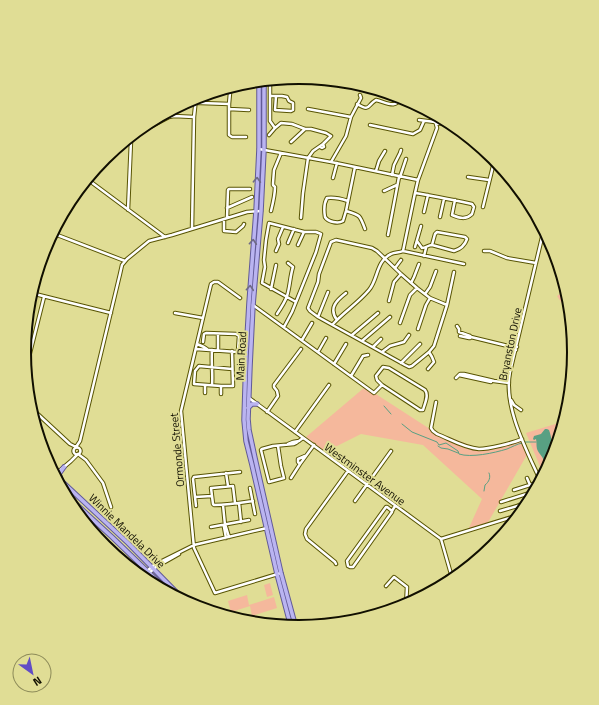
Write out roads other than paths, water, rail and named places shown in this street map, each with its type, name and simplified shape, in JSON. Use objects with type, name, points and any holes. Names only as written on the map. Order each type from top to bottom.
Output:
[{"type":"main road","name":"Main Road","points":[[264,86],[264,150],[261,211],[244,420],[246,440],[269,528]]},
{"type":"main road","name":"Main Road","points":[[260,87],[259,150],[249,303],[246,398],[248,408],[248,424],[290,620]]},
{"type":"main road","points":[[248,408],[252,404],[257,404]]},
{"type":"main road","points":[[60,473],[64,467]]},
{"type":"main road","name":"Winnie Mandela Drive","points":[[66,484],[128,543],[173,589]]},
{"type":"main road","name":"Winnie Mandela Drive","points":[[80,508],[112,537],[151,577]]},
{"type":"main road","name":"Main Road","points":[[279,573],[294,621]]},
{"type":"street","points":[[270,86],[270,121],[275,128]]},
{"type":"street","points":[[230,93],[229,135],[232,137],[246,137]]},
{"type":"street","points":[[331,162],[346,137],[351,117],[360,95]]},
{"type":"street","points":[[270,96],[276,96],[282,96],[287,97],[289,101],[293,103],[293,110],[276,110],[276,96]]},
{"type":"street","points":[[357,104],[368,108],[376,100],[384,103],[395,104],[398,102]]},
{"type":"street","points":[[200,103],[229,104]]},
{"type":"street","points":[[192,229],[195,105]]},
{"type":"street","points":[[229,109],[249,110]]},
{"type":"street","points":[[308,109],[351,117]]},
{"type":"street","points":[[172,116],[194,117]]},
{"type":"street","points":[[419,120],[440,123]]},
{"type":"street","points":[[370,125],[416,134],[421,130],[424,121]]},
{"type":"street","points":[[269,135],[278,124],[283,123],[292,124],[305,130]]},
{"type":"street","points":[[403,251],[414,193],[437,128],[436,124]]},
{"type":"street","points":[[291,142],[305,130],[311,129],[326,133],[330,136],[320,147],[313,151],[308,158],[301,218]]},
{"type":"street","points":[[128,210],[131,143]]},
{"type":"street","points":[[259,150],[331,162],[418,180]]},
{"type":"street","points":[[392,175],[394,165],[401,150]]},
{"type":"street","points":[[376,171],[379,161],[385,151]]},
{"type":"street","points":[[271,211],[276,188],[273,185],[274,170],[281,153]]},
{"type":"street","points":[[388,235],[398,185],[406,159]]},
{"type":"street","points":[[333,178],[337,164]]},
{"type":"street","points":[[483,207],[492,166]]},
{"type":"street","points":[[348,201],[327,198],[325,203],[324,218],[338,223],[342,222],[345,217],[355,167]]},
{"type":"street","points":[[468,177],[489,180]]},
{"type":"street","points":[[92,182],[165,237]]},
{"type":"street","points":[[384,191],[398,185]]},
{"type":"street","points":[[244,224],[236,232],[224,231],[228,190],[250,189]]},
{"type":"street","points":[[414,193],[455,200],[473,205],[474,207],[472,214],[467,218],[452,216],[455,200]]},
{"type":"street","points":[[424,212],[428,195]]},
{"type":"street","points":[[227,208],[252,197]]},
{"type":"street","points":[[440,217],[444,199]]},
{"type":"street","points":[[59,471],[71,461],[77,451],[122,267],[125,261],[147,242],[244,213],[261,211]]},
{"type":"street","points":[[346,212],[359,215],[365,229]]},
{"type":"street","points":[[284,327],[292,312],[296,302],[322,235],[320,233],[304,232],[270,223],[267,230],[262,283],[296,302]]},
{"type":"street","points":[[415,247],[421,226]]},
{"type":"street","points":[[276,251],[279,244],[278,239],[283,227]]},
{"type":"street","points":[[288,243],[294,229]]},
{"type":"street","points":[[298,245],[304,232]]},
{"type":"street","points":[[417,241],[421,247],[426,248],[432,245],[456,251],[462,248],[466,239],[465,237],[437,232],[432,245]]},
{"type":"street","points":[[58,235],[82,243],[125,261]]},
{"type":"street","name":"Bryanston Drive","points":[[538,475],[514,420],[509,385],[516,348],[542,238]]},
{"type":"street","points":[[447,305],[430,298],[400,274],[385,258],[372,248],[336,240],[332,241],[319,274],[309,310],[318,317],[333,324],[400,363],[407,366],[412,366],[429,352],[434,344],[447,305],[454,272]]},
{"type":"street","points":[[424,256],[426,248]]},
{"type":"street","points":[[333,324],[369,290],[374,281],[378,268],[385,258],[392,254],[403,251],[464,264]]},
{"type":"street","points":[[484,251],[490,251],[507,258],[536,263]]},
{"type":"street","points":[[118,259],[129,257]]},
{"type":"street","points":[[118,259],[122,267]]},
{"type":"street","points":[[395,268],[402,260]]},
{"type":"street","points":[[277,314],[287,298],[293,267],[288,263]]},
{"type":"street","points":[[411,283],[418,264]]},
{"type":"street","points":[[271,288],[276,265]]},
{"type":"street","points":[[425,294],[430,287],[436,271]]},
{"type":"street","points":[[388,302],[394,282],[400,274]]},
{"type":"street","name":"Ormonde Street","points":[[240,298],[218,282],[211,284],[181,413],[194,549],[215,593],[279,573]]},
{"type":"street","points":[[400,323],[410,295],[417,288]]},
{"type":"street","points":[[318,317],[328,292]]},
{"type":"street","points":[[337,320],[333,314],[334,307],[337,300],[346,293]]},
{"type":"street","points":[[37,295],[111,312]]},
{"type":"street","points":[[31,349],[44,296]]},
{"type":"street","points":[[418,329],[426,305],[430,298]]},
{"type":"street","points":[[249,303],[374,393],[382,385]]},
{"type":"street","points":[[176,313],[203,318]]},
{"type":"street","points":[[352,335],[378,313]]},
{"type":"street","points":[[362,341],[390,317]]},
{"type":"street","points":[[302,340],[312,323]]},
{"type":"street","points":[[457,326],[459,328],[459,332],[470,337]]},
{"type":"street","points":[[197,344],[212,350],[238,351],[239,336],[236,334],[205,333],[202,342]]},
{"type":"street","points":[[218,334],[218,350]]},
{"type":"street","points":[[382,352],[390,346],[404,342],[409,335]]},
{"type":"street","points":[[460,336],[516,348]]},
{"type":"street","points":[[318,352],[326,338]]},
{"type":"street","points":[[373,347],[381,339]]},
{"type":"street","points":[[334,364],[346,344]]},
{"type":"street","points":[[400,363],[420,344]]},
{"type":"street","points":[[196,349],[207,349]]},
{"type":"street","points":[[267,412],[278,396],[274,385],[301,349]]},
{"type":"street","points":[[212,350],[212,385]]},
{"type":"street","points":[[232,351],[233,385],[221,386],[194,384],[195,371],[199,366],[232,369]]},
{"type":"street","points":[[428,369],[434,362],[434,359],[429,352]]},
{"type":"street","points":[[351,376],[363,356],[368,355]]},
{"type":"street","points":[[383,367],[386,367],[427,392],[423,410],[420,410],[382,385],[376,377],[383,367]]},
{"type":"street","points":[[456,378],[459,375],[464,374],[509,385]]},
{"type":"street","points":[[205,393],[206,385]]},
{"type":"street","points":[[295,432],[329,385]]},
{"type":"street","points":[[221,386],[221,394]]},
{"type":"street","points":[[510,397],[514,405],[521,410]]},
{"type":"street","name":"Westminster Avenue","points":[[246,398],[257,404],[314,445],[441,539]]},
{"type":"street","points":[[436,402],[431,428],[437,434],[480,449],[522,439]]},
{"type":"street","points":[[38,415],[83,457],[103,483],[111,508]]},
{"type":"street","points":[[278,446],[284,478],[269,482],[261,450],[272,446],[286,445],[299,441],[303,438]]},
{"type":"street","points":[[291,478],[300,464],[298,459],[306,456],[314,445]]},
{"type":"street","points":[[355,501],[391,451]]},
{"type":"street","points":[[336,564],[307,539],[304,534],[306,529],[348,471]]},
{"type":"street","points":[[196,506],[193,480],[195,476],[240,472]]},
{"type":"street","points":[[226,473],[228,486]]},
{"type":"street","points":[[527,478],[530,485]]},
{"type":"street","points":[[514,490],[533,484]]},
{"type":"street","points":[[241,522],[237,503],[234,487],[228,486],[212,488],[213,505],[223,505],[237,503],[253,501]]},
{"type":"street","points":[[250,488],[255,514]]},
{"type":"street","points":[[501,502],[528,493]]},
{"type":"street","points":[[195,497],[212,496]]},
{"type":"street","points":[[392,503],[388,508],[386,507],[347,561],[348,566],[353,567],[395,506]]},
{"type":"street","points":[[223,505],[227,538]]},
{"type":"street","points":[[500,511],[520,505]]},
{"type":"street","points":[[388,508],[392,511]]},
{"type":"street","points":[[451,575],[441,539],[512,517]]},
{"type":"street","points":[[211,527],[249,520]]},
{"type":"street","points":[[147,573],[161,561],[194,545],[269,528]]},
{"type":"street","points":[[386,586],[394,577],[407,586],[406,599]]},
{"type":"waterway","points":[[384,406],[391,414]]},
{"type":"waterway","points":[[402,424],[412,432],[437,442],[439,445],[446,443],[458,451],[459,454],[464,455],[489,453],[507,449],[522,443]]},
{"type":"waterway","points":[[525,442],[536,442]]},
{"type":"waterway","points":[[438,446],[458,453]]},
{"type":"waterway","points":[[484,491],[485,485],[490,476],[489,473]]}]
